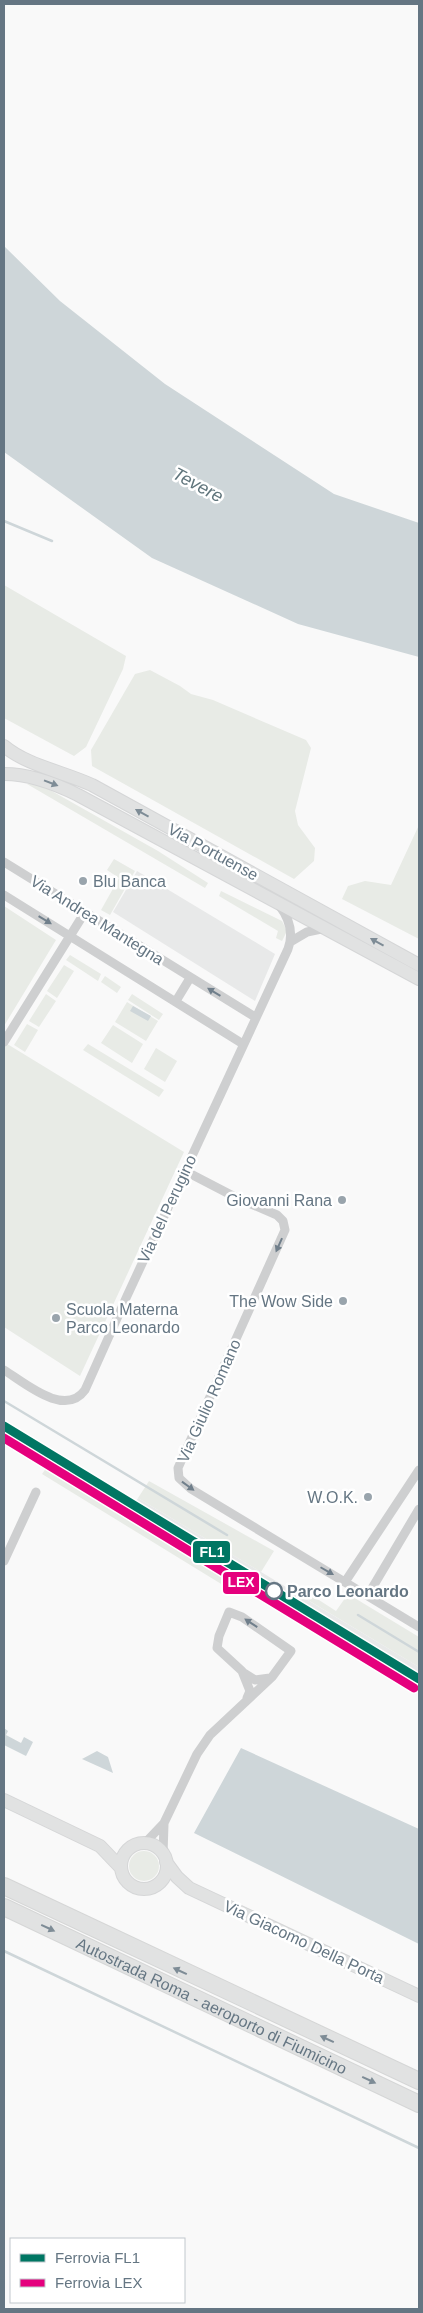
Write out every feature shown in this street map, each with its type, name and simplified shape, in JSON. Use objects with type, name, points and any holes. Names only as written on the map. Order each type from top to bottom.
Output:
[{"type":"highway","name":"Autostrada Roma - aeroporto di Fiumicino","points":[[4,1886],[419,2081]]},
{"type":"highway","name":"Autostrada Roma - aeroporto di Fiumicino","points":[[4,1907],[419,2104]]},
{"type":"street","name":"Via Portuense","points":[[4,746],[21,758],[65,773],[92,785],[419,965]]},
{"type":"street","name":"Via Portuense","points":[[4,774],[22,774],[71,791],[419,979]]},
{"type":"street","name":"Via Andrea Mantegna","points":[[4,862],[255,1018]]},
{"type":"street","name":"Via Andrea Mantegna","points":[[4,894],[243,1044]]},
{"type":"street","points":[[277,902],[289,923],[290,942],[307,932],[326,928]]},
{"type":"street","points":[[4,1042],[85,912]]},
{"type":"street","name":"Via del Perugino","points":[[4,1370],[59,1402],[74,1400],[84,1393],[290,942]]},
{"type":"street","points":[[176,1001],[190,978]]},
{"type":"street","name":"Via Giulio Romano","points":[[185,1171],[236,1198],[277,1215],[282,1221],[285,1230],[178,1468],[179,1478],[187,1486],[419,1627]]},
{"type":"street","points":[[345,1582],[419,1470]]},
{"type":"street","points":[[4,1561],[36,1492]]},
{"type":"street","points":[[368,1595],[419,1509]]},
{"type":"street","points":[[100,1846],[130,1848],[145,1843],[164,1823],[201,1748],[210,1735],[247,1698],[272,1677],[291,1651],[242,1618],[229,1612],[219,1636],[217,1648],[255,1680],[272,1677]]},
{"type":"street","points":[[242,1671],[250,1691],[247,1698]]},
{"type":"street","points":[[4,1800],[100,1846],[121,1868]]},
{"type":"street","points":[[153,1887],[164,1876],[164,1823]]},
{"type":"street","name":"Via Giacomo Della Porta","points":[[145,1843],[156,1847],[177,1877],[189,1888],[419,1996]]},
{"type":"street","points":[[121,1868],[124,1855],[130,1848]]},
{"type":"street","name":"Via Giacomo Della Porta","points":[[121,1868],[130,1884],[142,1889],[153,1887],[189,1888]]},
{"type":"shaded area","points":[[4,585],[126,656],[123,669],[86,747],[74,756],[4,718]]},
{"type":"shaded area","points":[[150,670],[191,694],[213,700],[306,740],[311,748],[295,811],[298,825],[315,848],[314,861],[294,879],[92,766],[91,750],[135,674]]},
{"type":"shaded area","points":[[27,784],[36,784],[50,790],[158,851],[208,883],[205,888]]},
{"type":"shaded area","points":[[419,825],[419,939],[342,899],[348,886],[365,881],[391,885]]},
{"type":"shaded area","points":[[114,859],[135,871],[110,915],[101,910],[119,878],[107,870]]},
{"type":"shaded area","points":[[137,871],[275,954],[255,1001],[113,912]]},
{"type":"shaded area","points":[[221,891],[282,921],[287,931],[282,941],[276,938],[278,931],[219,896]]},
{"type":"shaded area","points":[[4,906],[56,940],[4,1026]]},
{"type":"shaded area","points":[[70,955],[101,974],[98,981],[66,960]]},
{"type":"shaded area","points":[[64,965],[74,971],[57,998],[47,991]]},
{"type":"shaded area","points":[[105,976],[121,987],[117,993],[101,982]]},
{"type":"shaded area","points":[[46,994],[56,1001],[39,1027],[29,1021]]},
{"type":"shaded area","points":[[132,994],[163,1014],[159,1020],[128,1000]]},
{"type":"shaded area","points":[[127,1002],[158,1021],[146,1041],[115,1022]]},
{"type":"shaded area","points":[[27,1024],[38,1030],[25,1052],[14,1045]]},
{"type":"shaded area","points":[[113,1025],[143,1044],[132,1063],[101,1043]]},
{"type":"shaded area","points":[[4,1042],[184,1152],[80,1376],[4,1327]]},
{"type":"shaded area","points":[[88,1044],[164,1090],[159,1097],[83,1050]]},
{"type":"shaded area","points":[[156,1048],[177,1061],[165,1082],[144,1069]]},
{"type":"shaded area","points":[[49,1464],[129,1514],[128,1518],[235,1584],[231,1590],[42,1474]]},
{"type":"shaded area","points":[[149,1481],[274,1551],[261,1572],[138,1498]]},
{"type":"shaded area","points":[[138,1498],[419,1667],[419,1693],[127,1517]]},
{"type":"shaded area","points":[[291,1582],[336,1611],[348,1594],[419,1637],[419,1667],[288,1588]]},
{"type":"shaded area","points":[[144,1851],[155,1855],[159,1866],[155,1877],[144,1881],[133,1877],[129,1866],[133,1855]]},
{"type":"water","name":"Tevere","points":[[4,246],[60,301],[165,384],[334,494],[419,523],[419,657],[298,624],[152,558],[4,452]]},
{"type":"water","points":[[133,1006],[151,1016],[148,1021],[130,1011]]},
{"type":"water","points":[[4,1728],[8,1731],[6,1735],[21,1743],[24,1737],[33,1742],[26,1756],[4,1745]]},
{"type":"water","points":[[241,1748],[419,1829],[419,1944],[194,1833]]},
{"type":"water","points":[[97,1751],[108,1757],[113,1773],[82,1759]]},
{"type":"waterway","points":[[4,521],[52,541]]},
{"type":"waterway","points":[[4,1401],[227,1535]]},
{"type":"waterway","points":[[358,1615],[419,1652]]},
{"type":"waterway","points":[[4,1951],[419,2148]]},
{"type":"rail line","name":"FL1","points":[[4,1426],[419,1679]]},
{"type":"rail line","name":"LEX","points":[[4,1438],[414,1688]]},
{"type":"place","name":"Blu Banca","points":[[83,881]]},
{"type":"place","name":"Giovanni Rana","points":[[342,1200]]},
{"type":"place","name":"The Wow Side","points":[[343,1301]]},
{"type":"place","name":"Scuola Materna Parco Leonardo","points":[[56,1318]]},
{"type":"place","name":"W.O.K.","points":[[368,1497]]},
{"type":"place","name":"Parco Leonardo","points":[[274,1591]]}]
